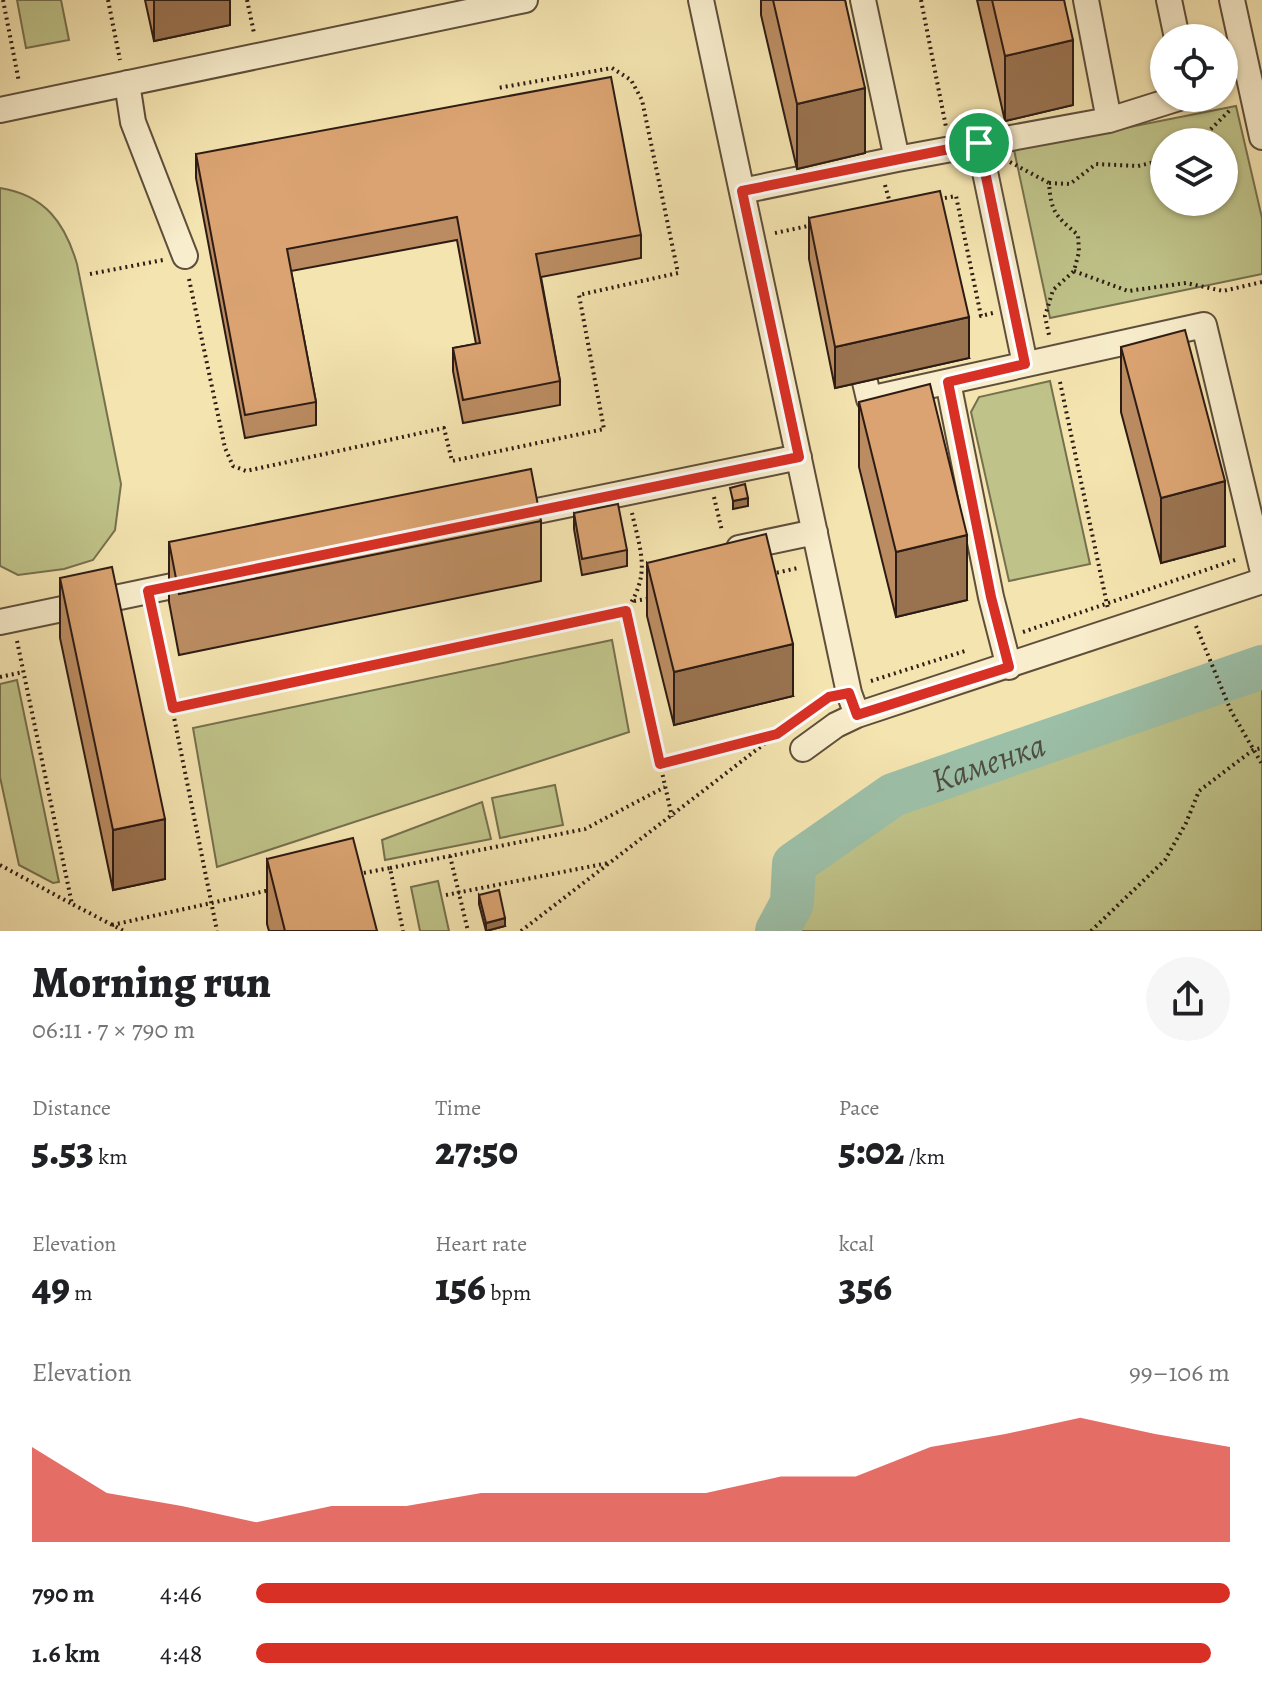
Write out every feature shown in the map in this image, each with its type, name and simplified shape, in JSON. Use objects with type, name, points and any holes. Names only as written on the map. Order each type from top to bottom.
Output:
[{"type":"street","points":[[0,110],[124,74],[258,56],[525,0]]},
{"type":"street","points":[[701,0],[815,532],[857,697]]},
{"type":"street","points":[[863,0],[888,161]]},
{"type":"street","points":[[1086,0],[1109,120]]},
{"type":"street","points":[[1169,0],[1174,24]]},
{"type":"street","points":[[1232,0],[1262,137]]},
{"type":"street","points":[[124,74],[133,122],[185,256]]},
{"type":"street","points":[[742,191],[1109,120],[1150,107]]},
{"type":"street","points":[[979,143],[1025,364]]},
{"type":"street","points":[[865,382],[869,399],[1204,325],[1260,560]]},
{"type":"street","points":[[948,382],[1009,667]]},
{"type":"street","points":[[487,521],[799,457]]},
{"type":"street","points":[[719,552],[815,532]]},
{"type":"street","points":[[6,620],[225,575]]},
{"type":"street","points":[[803,749],[836,725],[857,697],[1009,667],[1262,581]]},
{"type":"path","points":[[3,0],[19,85]]},
{"type":"path","points":[[108,0],[124,74]]},
{"type":"path","points":[[247,0],[258,56]]},
{"type":"path","points":[[921,0],[950,149]]},
{"type":"path","points":[[90,274],[185,256],[225,448],[233,466],[246,471],[444,428],[452,461],[604,429],[579,295],[678,273],[642,100],[631,80],[612,68],[498,88]]},
{"type":"path","points":[[1212,128],[1240,101]]},
{"type":"path","points":[[979,143],[1049,183],[1070,184],[1096,164],[1138,166],[1150,163]]},
{"type":"path","points":[[888,161],[891,209]]},
{"type":"path","points":[[1049,183],[1050,205],[1060,220],[1078,235],[1079,252],[1074,271],[1053,290],[1045,316],[1114,630]]},
{"type":"path","points":[[930,201],[956,196],[981,316],[1013,309]]},
{"type":"path","points":[[768,234],[814,225]]},
{"type":"path","points":[[1074,271],[1128,291],[1186,283],[1223,291],[1262,282]]},
{"type":"path","points":[[710,475],[719,552]]},
{"type":"path","points":[[173,708],[626,611],[644,568],[627,492]]},
{"type":"path","points":[[521,931],[829,697],[857,697],[1001,639],[1106,602],[1260,560]]},
{"type":"path","points":[[759,576],[800,568]]},
{"type":"path","points":[[148,591],[217,931]]},
{"type":"path","points":[[632,602],[661,596]]},
{"type":"path","points":[[626,611],[672,817]]},
{"type":"path","points":[[6,620],[23,672],[72,904]]},
{"type":"path","points":[[1196,626],[1231,711],[1262,764]]},
{"type":"path","points":[[0,677],[23,672]]},
{"type":"path","points":[[660,764],[777,734]]},
{"type":"path","points":[[1091,931],[1165,860],[1186,823],[1199,791],[1253,750],[1262,748]]},
{"type":"path","points":[[345,876],[585,829],[665,787]]},
{"type":"path","points":[[450,856],[468,931]]},
{"type":"path","points":[[446,895],[611,863]]},
{"type":"path","points":[[0,865],[124,931]]},
{"type":"path","points":[[390,868],[403,931]]},
{"type":"path","points":[[112,925],[270,890]]},
{"type":"green space","points":[[17,0],[61,0],[69,40],[26,48]]},
{"type":"green space","points":[[1206,112],[1237,112],[1262,218],[1262,274],[1050,318],[1014,150]]},
{"type":"green space","points":[[0,188],[41,204],[59,224],[72,249],[121,484],[115,530],[93,560],[64,569],[18,575],[0,566]]},
{"type":"green space","points":[[1050,381],[1090,564],[1009,581],[971,412],[979,397]]},
{"type":"green space","points":[[612,640],[629,732],[217,867],[193,728]]},
{"type":"green space","points":[[1262,667],[1262,931],[777,931],[792,903],[794,864],[893,795]]},
{"type":"green space","points":[[17,680],[59,882],[53,883],[19,865],[0,777],[0,684]]},
{"type":"green space","points":[[555,785],[563,825],[500,838],[492,798]]},
{"type":"green space","points":[[482,802],[491,839],[385,860],[382,840]]},
{"type":"green space","points":[[438,881],[449,931],[420,931],[411,887]]},
{"type":"building","points":[[773,0],[845,0],[865,88],[797,104]]},
{"type":"building","points":[[992,0],[1064,0],[1073,40],[1005,56]]},
{"type":"building","points":[[611,77],[641,235],[536,254],[560,381],[463,400],[453,348],[480,343],[457,217],[287,249],[316,402],[245,415],[196,154]]},
{"type":"building","points":[[940,191],[969,317],[835,347],[809,218]]},
{"type":"building","points":[[1185,330],[1225,481],[1161,498],[1121,347]]},
{"type":"building","points":[[930,384],[967,535],[896,552],[859,402]]},
{"type":"building","points":[[531,469],[541,521],[179,594],[169,542]]},
{"type":"building","points":[[745,484],[748,498],[733,501],[730,488]]},
{"type":"building","points":[[618,504],[627,550],[582,559],[574,513]]},
{"type":"building","points":[[766,534],[793,644],[674,672],[647,563]]},
{"type":"building","points":[[112,567],[165,819],[113,830],[60,578]]},
{"type":"building","points":[[353,838],[377,931],[285,931],[267,859]]},
{"type":"building","points":[[499,890],[505,918],[486,923],[479,895]]},
{"type":"waterway","name":"Каменка","points":[[777,931],[792,903],[794,864],[893,795],[1262,667]]},
{"type":"route","points":[[979,143],[1025,364],[948,382],[991,597],[1009,667],[857,715],[849,693],[829,697],[777,734],[660,764],[626,611],[173,708],[148,591],[799,457],[742,191],[979,143]]}]
